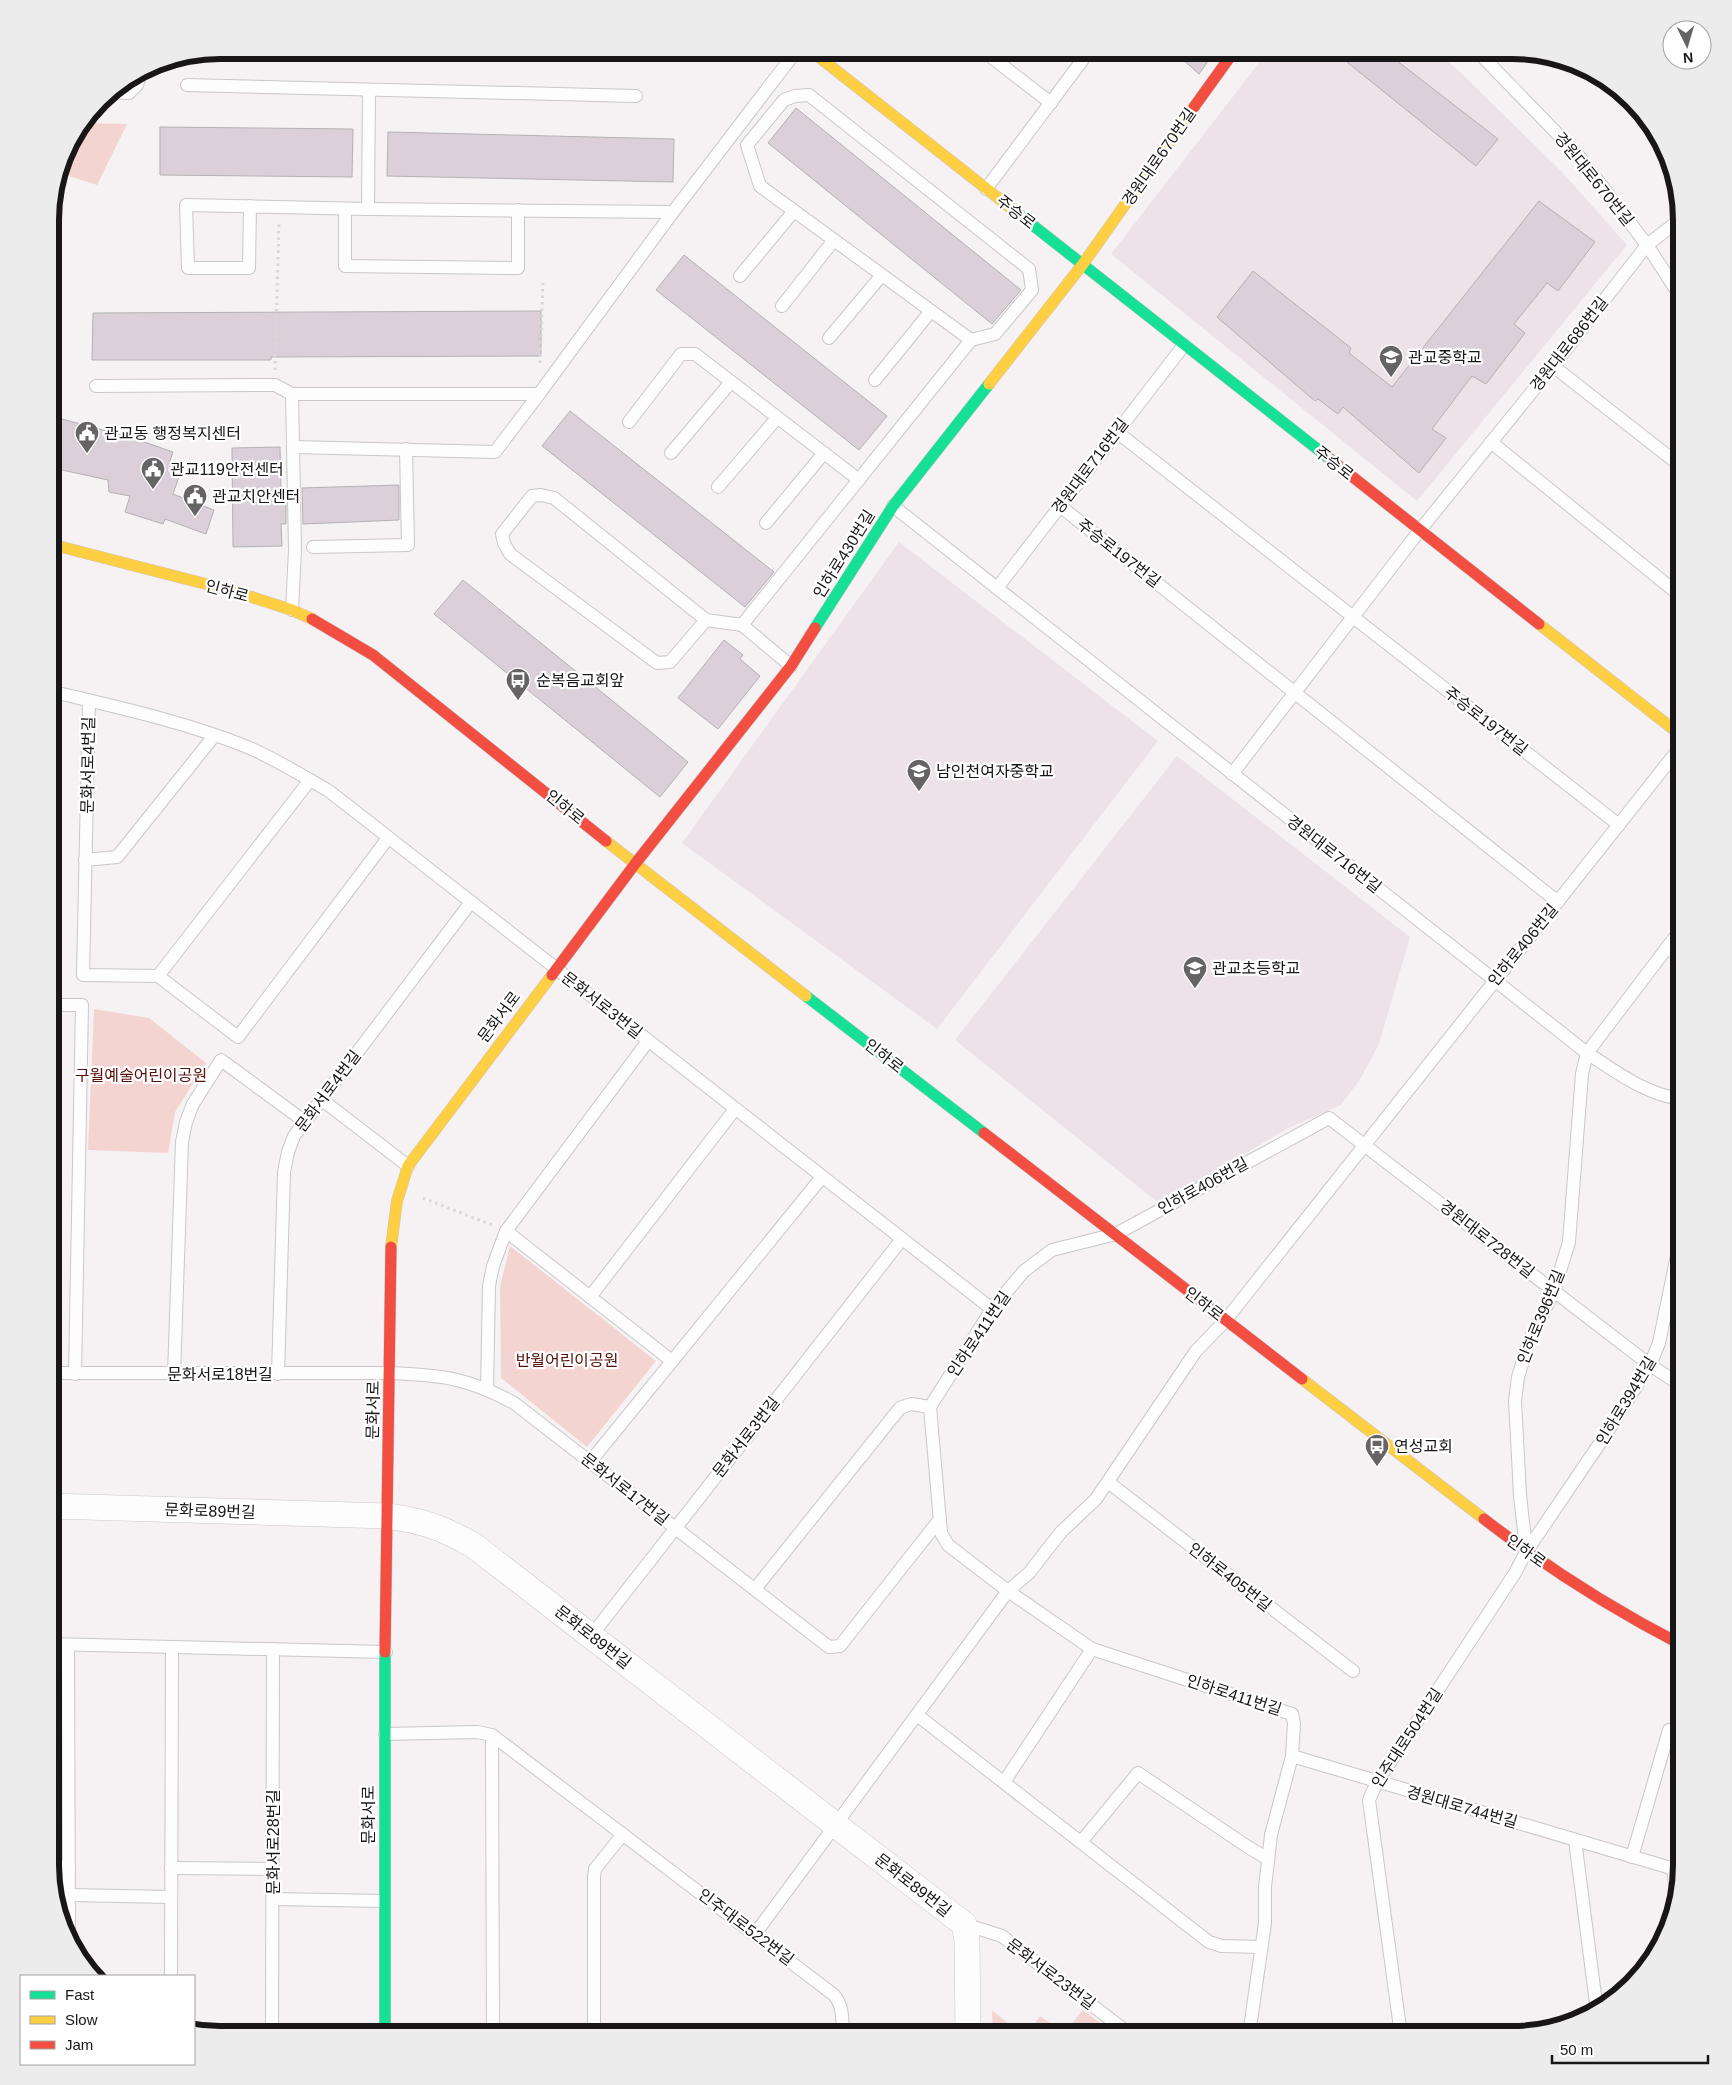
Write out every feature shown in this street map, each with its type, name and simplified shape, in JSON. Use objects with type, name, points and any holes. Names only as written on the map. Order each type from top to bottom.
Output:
[{"type":"street","name":"주승로","points":[[821,59],[1673,729]]},
{"type":"street","name":"경원대로670번길","points":[[1083,264],[1228,59]]},
{"type":"street","name":"인하로430번길","points":[[635,864],[791,666],[893,506],[1083,264]]},
{"type":"street","name":"인하로","points":[[59,546],[233,592],[292,610],[310,618],[373,654],[635,864],[1526,1552],[1585,1592],[1638,1623],[1673,1640]]},
{"type":"street","name":"문화서로","points":[[385,2026],[385,1734],[390,1262],[393,1221],[399,1189],[408,1166],[635,864]]},
{"type":"street","name":"문화로89번길","points":[[59,1506],[387,1516],[414,1520],[444,1529],[473,1545],[964,1924],[967,1940],[968,2026]]},
{"type":"lane","points":[[293,447],[495,452],[790,59]]},
{"type":"lane","points":[[993,59],[1050,104]]},
{"type":"lane","name":"주승로","points":[[986,189],[1083,59]]},
{"type":"lane","name":"경원대로670번길","points":[[1485,59],[1578,155],[1647,245]]},
{"type":"lane","points":[[121,93],[129,93],[137,85],[138,80]]},
{"type":"lane","points":[[187,86],[636,96]]},
{"type":"lane","points":[[368,209],[369,90]]},
{"type":"lane","points":[[742,626],[971,340],[995,334],[1032,290],[1029,269],[809,95],[795,96],[784,100],[748,145],[760,186],[971,340]]},
{"type":"lane","points":[[250,206],[249,268],[188,268],[186,205],[250,206],[345,209],[674,212]]},
{"type":"lane","points":[[345,209],[345,266],[518,268],[518,210]]},
{"type":"lane","points":[[740,276],[794,211]]},
{"type":"lane","name":"경원대로686번길","points":[[1420,530],[1553,366],[1647,245],[1673,225]]},
{"type":"lane","points":[[782,306],[834,240]]},
{"type":"lane","points":[[1647,245],[1673,285]]},
{"type":"lane","points":[[829,338],[882,275]]},
{"type":"lane","points":[[875,380],[931,311]]},
{"type":"lane","name":"경원대로716번길","points":[[997,588],[1184,345]]},
{"type":"lane","points":[[629,422],[682,354],[694,354],[859,480]]},
{"type":"lane","points":[[1553,366],[1673,460]]},
{"type":"lane","points":[[671,453],[731,382]]},
{"type":"lane","points":[[96,386],[275,385],[292,394],[539,394]]},
{"type":"lane","points":[[292,394],[295,550],[292,610]]},
{"type":"lane","points":[[718,487],[777,418]]},
{"type":"lane","name":"주승로197번길","points":[[1117,432],[1619,825]]},
{"type":"lane","points":[[1491,442],[1673,590]]},
{"type":"lane","points":[[312,547],[408,545],[406,449]]},
{"type":"lane","points":[[766,523],[824,453]]},
{"type":"lane","points":[[706,620],[670,662],[657,663],[510,554],[502,534],[532,496],[541,495],[554,498],[706,620],[742,626],[791,666]]},
{"type":"lane","name":"경원대로716번길","points":[[893,506],[1587,1053],[1626,1078],[1652,1091],[1673,1097]]},
{"type":"lane","name":"주승로197번길","points":[[1060,506],[1558,902]]},
{"type":"lane","points":[[1232,774],[1420,530]]},
{"type":"lane","name":"문화서로4번길","points":[[59,693],[174,722],[245,747],[282,764],[329,791],[556,969]]},
{"type":"lane","name":"문화서로4번길","points":[[89,701],[83,975],[158,976]]},
{"type":"lane","points":[[86,860],[117,857],[214,736]]},
{"type":"lane","name":"인하로406번길","points":[[1226,1321],[1673,757]]},
{"type":"lane","points":[[310,780],[158,976],[238,1037],[388,838]]},
{"type":"lane","name":"문화서로4번길","points":[[278,1374],[284,1172],[294,1136],[471,902]]},
{"type":"lane","points":[[1587,1053],[1673,939]]},
{"type":"lane","points":[[1667,947],[1673,952]]},
{"type":"lane","name":"문화서로3번길","points":[[556,969],[992,1309]]},
{"type":"lane","points":[[59,1005],[82,1005],[74,1374]]},
{"type":"lane","name":"문화서로3번길","points":[[487,1389],[489,1286],[493,1266],[506,1231],[648,1041]]},
{"type":"lane","name":"인하로396번길","points":[[1526,1552],[1520,1495],[1515,1401],[1518,1377],[1529,1341],[1554,1292],[1569,1242],[1582,1074],[1587,1053]]},
{"type":"lane","points":[[174,1375],[182,1142],[186,1122],[193,1104],[221,1060],[304,1121]]},
{"type":"lane","points":[[321,1099],[408,1166]]},
{"type":"lane","points":[[590,1297],[735,1108]]},
{"type":"lane","name":"인하로406번길","points":[[1116,1234],[1329,1118],[1364,1145]]},
{"type":"lane","name":"경원대로728번길","points":[[1364,1145],[1554,1292],[1650,1365],[1673,1380]]},
{"type":"lane","points":[[590,1462],[822,1177]]},
{"type":"lane","points":[[506,1231],[672,1361]]},
{"type":"lane","name":"인하로411번길","points":[[1116,1234],[1052,1250],[1024,1271],[992,1309],[930,1407],[942,1534],[948,1545],[1008,1591],[1092,1649],[1292,1714],[1294,1723],[1292,1756],[1271,1835],[1265,1887],[1265,1923],[1249,2026]]},
{"type":"lane","name":"문화서로3번길","points":[[590,1636],[902,1239]]},
{"type":"lane","name":"인하로394번길","points":[[1526,1552],[1650,1365],[1659,1343],[1673,1275]]},
{"type":"lane","points":[[755,1934],[1008,1591],[1029,1572],[1061,1532],[1096,1499],[1196,1351],[1226,1321]]},
{"type":"lane","name":"문화서로18번길","points":[[59,1373],[174,1375],[390,1373]]},
{"type":"lane","name":"문화서로17번길","points":[[390,1373],[430,1375],[463,1381],[487,1389],[514,1403],[829,1646],[840,1646],[940,1518]]},
{"type":"lane","points":[[755,1590],[900,1408],[911,1404],[930,1407]]},
{"type":"lane","name":"인하로405번길","points":[[1108,1482],[1353,1671]]},
{"type":"lane","name":"인주대로504번길","points":[[1400,2026],[1369,1800],[1377,1782],[1515,1573],[1526,1552]]},
{"type":"lane","points":[[59,1644],[386,1652]]},
{"type":"lane","points":[[68,1645],[69,1922]]},
{"type":"lane","points":[[171,1975],[172,1647]]},
{"type":"lane","points":[[1004,1782],[1092,1649]]},
{"type":"lane","name":"문화서로28번길","points":[[272,2026],[273,1650]]},
{"type":"lane","points":[[917,1714],[1209,1942],[1222,1946],[1261,1947]]},
{"type":"lane","points":[[1632,1857],[1669,1730]]},
{"type":"lane","points":[[385,1734],[477,1732],[492,1735],[494,2026]]},
{"type":"lane","name":"인주대로522번길","points":[[492,1735],[834,1995],[840,2002],[842,2009],[842,2026]]},
{"type":"lane","name":"경원대로744번길","points":[[1292,1756],[1673,1869]]},
{"type":"lane","points":[[1081,1842],[1138,1773],[1268,1859]]},
{"type":"lane","points":[[594,2026],[595,1869],[623,1834]]},
{"type":"lane","points":[[1576,1840],[1596,2002]]},
{"type":"lane","points":[[59,1866],[69,1867]]},
{"type":"lane","points":[[171,1868],[272,1869]]},
{"type":"lane","points":[[69,1896],[171,1897]]},
{"type":"lane","points":[[273,1899],[384,1901]]},
{"type":"lane","name":"문화서로23번길","points":[[964,1924],[1002,1936],[1119,2026]]},
{"type":"path","points":[[275,385],[280,207]]},
{"type":"path","points":[[539,394],[543,282]]},
{"type":"path","points":[[399,1189],[506,1231]]},
{"type":"path","points":[[1669,1730],[1673,1717]]},
{"type":"shaded area","name":"관교중학교","points":[[1262,59],[1445,59],[1562,172],[1627,245],[1417,501],[1111,254]]},
{"type":"shaded area","name":"남인천여자중학교","points":[[899,542],[1158,741],[937,1029],[682,843]]},
{"type":"shaded area","name":"관교초등학교","points":[[1177,756],[1410,937],[1379,1044],[1361,1078],[1341,1105],[1286,1129],[1161,1205],[955,1040]]},
{"type":"green space","points":[[685,59],[746,59],[743,61]]},
{"type":"green space","points":[[91,123],[127,124],[97,185],[65,175],[80,139]]},
{"type":"green space","name":"구월예술어린이공원","points":[[94,1009],[149,1018],[206,1063],[175,1112],[168,1153],[88,1150]]},
{"type":"green space","name":"반월어린이공원","points":[[510,1246],[656,1361],[587,1447],[501,1378],[500,1287]]},
{"type":"green space","points":[[992,2010],[1011,2026],[993,2026]]},
{"type":"green space","points":[[1083,2010],[1104,2026],[1070,2026]]},
{"type":"green space","points":[[1040,2016],[1054,2026],[1033,2026]]},
{"type":"building","points":[[1182,59],[1210,59],[1199,74]]},
{"type":"building","points":[[1343,59],[1395,59],[1498,139],[1476,166]]},
{"type":"building","points":[[796,108],[1021,290],[992,324],[768,143]]},
{"type":"building","points":[[160,127],[353,129],[352,177],[160,175]]},
{"type":"building","points":[[388,132],[674,139],[673,182],[387,176]]},
{"type":"building","points":[[1539,201],[1595,242],[1558,291],[1547,283],[1514,324],[1525,333],[1486,384],[1472,376],[1432,429],[1446,438],[1419,473],[1343,407],[1338,414],[1318,399],[1315,401],[1217,317],[1253,271],[1351,348],[1349,353],[1392,387]]},
{"type":"building","points":[[684,255],[887,416],[859,450],[656,290]]},
{"type":"building","points":[[541,311],[541,356],[271,357],[271,360],[92,360],[93,313]]},
{"type":"building","points":[[570,411],[774,572],[745,607],[542,446]]},
{"type":"building","points":[[59,418],[130,437],[173,452],[169,464],[182,468],[173,494],[214,510],[206,534],[165,519],[163,524],[125,512],[130,496],[109,492],[108,480],[62,470],[59,472]]},
{"type":"building","points":[[280,447],[281,489],[286,489],[286,524],[281,524],[282,546],[233,547],[232,448]]},
{"type":"building","points":[[399,485],[399,520],[303,524],[302,488]]},
{"type":"building","points":[[463,580],[688,762],[660,797],[434,614]]},
{"type":"building","points":[[724,640],[743,655],[740,659],[760,676],[718,729],[678,698]]},
{"type":"traffic: fast","points":[[1016,212],[1330,459]]},
{"type":"traffic: fast","points":[[815,628],[893,506],[989,384]]},
{"type":"traffic: fast","points":[[806,996],[984,1133]]},
{"type":"traffic: fast","points":[[385,1652],[385,2026]]},
{"type":"traffic: slow","points":[[821,59],[1016,212]]},
{"type":"traffic: slow","points":[[989,384],[1083,264],[1194,107]]},
{"type":"traffic: slow","points":[[59,546],[233,591],[292,610],[312,619]]},
{"type":"traffic: slow","points":[[1539,624],[1673,729]]},
{"type":"traffic: slow","points":[[606,841],[806,996]]},
{"type":"traffic: slow","points":[[391,1247],[397,1201],[408,1166],[552,975]]},
{"type":"traffic: slow","points":[[1302,1379],[1484,1519]]},
{"type":"traffic: jam","points":[[1194,107],[1229,59]]},
{"type":"traffic: jam","points":[[1330,459],[1539,624]]},
{"type":"traffic: jam","points":[[312,619],[373,655],[606,841]]},
{"type":"traffic: jam","points":[[552,975],[635,864],[791,666],[815,628]]},
{"type":"traffic: jam","points":[[984,1133],[1302,1379]]},
{"type":"traffic: jam","points":[[385,1652],[391,1247]]},
{"type":"traffic: jam","points":[[1484,1519],[1531,1554],[1580,1586],[1630,1617],[1673,1640]]},
{"type":"place","name":"관교중학교","points":[[1391,378]]},
{"type":"place","name":"관교동 행정복지센터","points":[[87,454]]},
{"type":"place","name":"관교119안전센터","points":[[153,490]]},
{"type":"place","name":"관교치안센터","points":[[195,517]]},
{"type":"place","name":"순복음교회앞","points":[[518,701]]},
{"type":"place","name":"남인천여자중학교","points":[[919,792]]},
{"type":"place","name":"관교초등학교","points":[[1195,989]]},
{"type":"place","name":"연성교회","points":[[1377,1467]]}]
